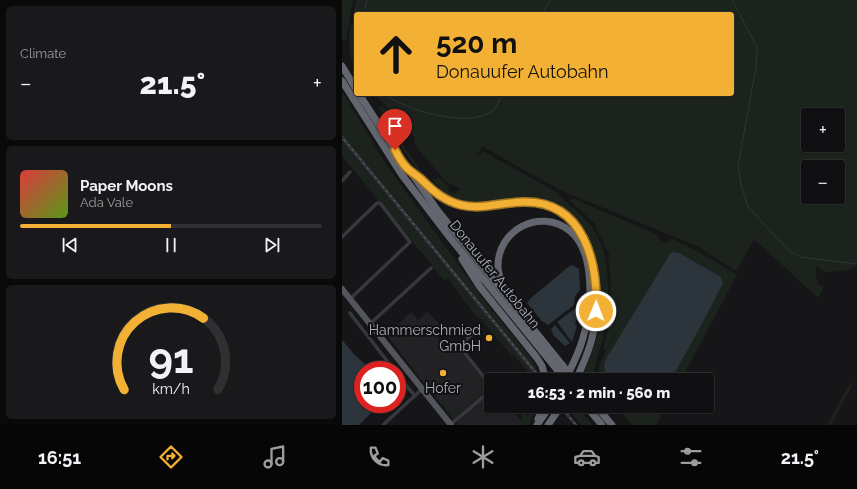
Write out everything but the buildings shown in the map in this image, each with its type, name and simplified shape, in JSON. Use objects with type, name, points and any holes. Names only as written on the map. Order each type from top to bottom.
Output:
[{"type":"highway","points":[[342,66],[354,86]]},
{"type":"highway","name":"Donauufer Autobahn","points":[[342,81],[394,163],[451,239],[560,373]]},
{"type":"highway","name":"Donauufer Autobahn","points":[[360,96],[406,167],[456,234],[569,373]]},
{"type":"highway","points":[[406,167],[434,193],[456,204],[477,207],[520,202],[536,203],[546,205],[560,212],[576,226],[583,236],[590,253],[595,276],[597,300],[595,321],[590,344],[578,373]]},
{"type":"highway","points":[[512,304],[502,282],[498,268],[500,251],[506,239],[521,226],[536,221],[554,222],[569,230],[578,240],[585,256],[589,276],[590,294],[587,321],[583,337],[568,373]]},
{"type":"highway","points":[[451,239],[470,273],[510,326],[537,358],[544,373]]},
{"type":"highway","points":[[536,425],[541,413]]},
{"type":"highway","points":[[536,425],[545,413]]},
{"type":"highway","points":[[549,424],[556,413]]},
{"type":"highway","points":[[592,413],[602,425]]},
{"type":"highway","points":[[602,413],[612,425]]},
{"type":"main road","points":[[342,289],[450,425]]},
{"type":"street","points":[[342,180],[350,172]]},
{"type":"street","points":[[342,237],[377,204],[380,203],[410,242],[350,299]]},
{"type":"street","points":[[370,324],[431,268]]},
{"type":"street","points":[[350,313],[387,361]]},
{"type":"street","points":[[450,425],[489,392],[490,386],[487,381],[460,347],[460,344],[474,333]]},
{"type":"street","points":[[406,385],[415,396]]},
{"type":"street","points":[[383,425],[422,389]]},
{"type":"shaded area","points":[[342,0],[353,0],[346,41],[342,39]]},
{"type":"shaded area","points":[[356,0],[857,0],[857,265],[848,270],[825,272],[816,266],[818,285],[824,287],[818,298],[754,239],[738,269],[734,270],[697,246],[560,190],[482,146],[476,157],[483,151],[556,192],[589,223],[597,236],[603,250],[608,280],[607,312],[602,341],[593,373],[582,373],[595,342],[600,318],[601,300],[601,282],[598,263],[584,228],[572,215],[557,205],[539,199],[516,198],[472,202],[450,197],[439,191],[429,183],[411,162],[381,117],[385,117],[378,107],[383,107],[387,110],[389,109],[378,97],[375,96],[734,96],[734,12],[354,12],[353,16]],"holes":[[[386,118],[399,122],[414,136],[415,145],[446,182],[461,189],[456,193],[451,193],[448,191],[449,188],[440,178],[432,179],[437,185],[440,186],[440,189],[428,179],[408,153],[393,129],[389,126],[391,125],[386,121]]]},
{"type":"shaded area","points":[[351,24],[354,25],[354,66],[349,48]]},
{"type":"shaded area","points":[[342,91],[386,164],[486,303],[532,359],[539,373],[538,373],[342,134]]},
{"type":"shaded area","points":[[342,134],[538,373],[530,373],[342,143]]},
{"type":"shaded area","points":[[342,143],[530,373],[528,373],[514,355],[512,356],[480,318],[474,314],[448,278],[444,280],[342,156]]},
{"type":"shaded area","points":[[572,198],[658,235],[657,238],[667,244],[670,238],[697,251],[737,275],[685,373],[675,373],[703,322],[670,254],[642,301],[611,373],[599,373],[602,358],[607,349],[603,351],[610,318],[611,283],[608,256],[610,253],[604,246],[603,237],[600,237],[596,224],[570,201]]},
{"type":"shaded area","points":[[673,252],[679,253],[721,277],[723,283],[703,322],[675,373],[606,373],[604,366],[606,359],[670,254]]},
{"type":"shaded area","points":[[572,265],[579,269],[580,290],[575,296],[574,305],[548,325],[542,321],[527,303],[531,298]]},
{"type":"shaded area","points":[[577,307],[579,312],[575,324],[577,326],[572,342],[557,322]]},
{"type":"shaded area","points":[[411,312],[418,320],[427,312],[445,330],[437,338],[449,351],[457,342],[484,375],[484,413],[515,413],[523,423],[522,425],[458,425],[387,335]]},
{"type":"shaded area","points":[[555,325],[570,343],[565,346],[554,336],[551,329]]},
{"type":"shaded area","points":[[342,340],[361,361],[354,361],[354,413],[371,413],[359,425],[342,425]]},
{"type":"shaded area","points":[[479,377],[484,380],[484,386],[478,378]]},
{"type":"shaded area","points":[[850,383],[852,386],[831,425],[827,425]]},
{"type":"shaded area","points":[[432,391],[440,402],[442,400],[445,407],[457,413],[484,392],[454,417],[452,417],[431,392]]},
{"type":"shaded area","points":[[521,413],[528,415],[530,413],[534,413],[529,425],[522,425]]},
{"type":"shaded area","points":[[572,413],[583,413],[592,425],[581,425]]},
{"type":"shaded area","points":[[622,413],[663,413],[656,425],[632,425]]},
{"type":"waterway","points":[[365,9],[367,0]]},
{"type":"waterway","points":[[543,12],[550,0]]},
{"type":"waterway","points":[[732,0],[757,47],[756,67],[738,166],[741,184],[748,207],[790,252],[801,257],[857,264]]},
{"type":"waterway","points":[[387,96],[406,106],[452,118],[467,118],[480,116],[491,112],[501,96]]},
{"type":"railway","points":[[342,137],[536,373]]},
{"type":"railway","points":[[566,413],[576,425]]},
{"type":"place","name":"Hammerschmied GmbH","points":[[489,338]]},
{"type":"place","name":"Hofer","points":[[443,373]]},
{"type":"route","points":[[395,150],[406,167],[431,190],[451,202],[472,207],[484,207],[520,202],[532,202],[552,208],[566,216],[572,221],[583,236],[590,253],[596,282],[596,311]]}]
